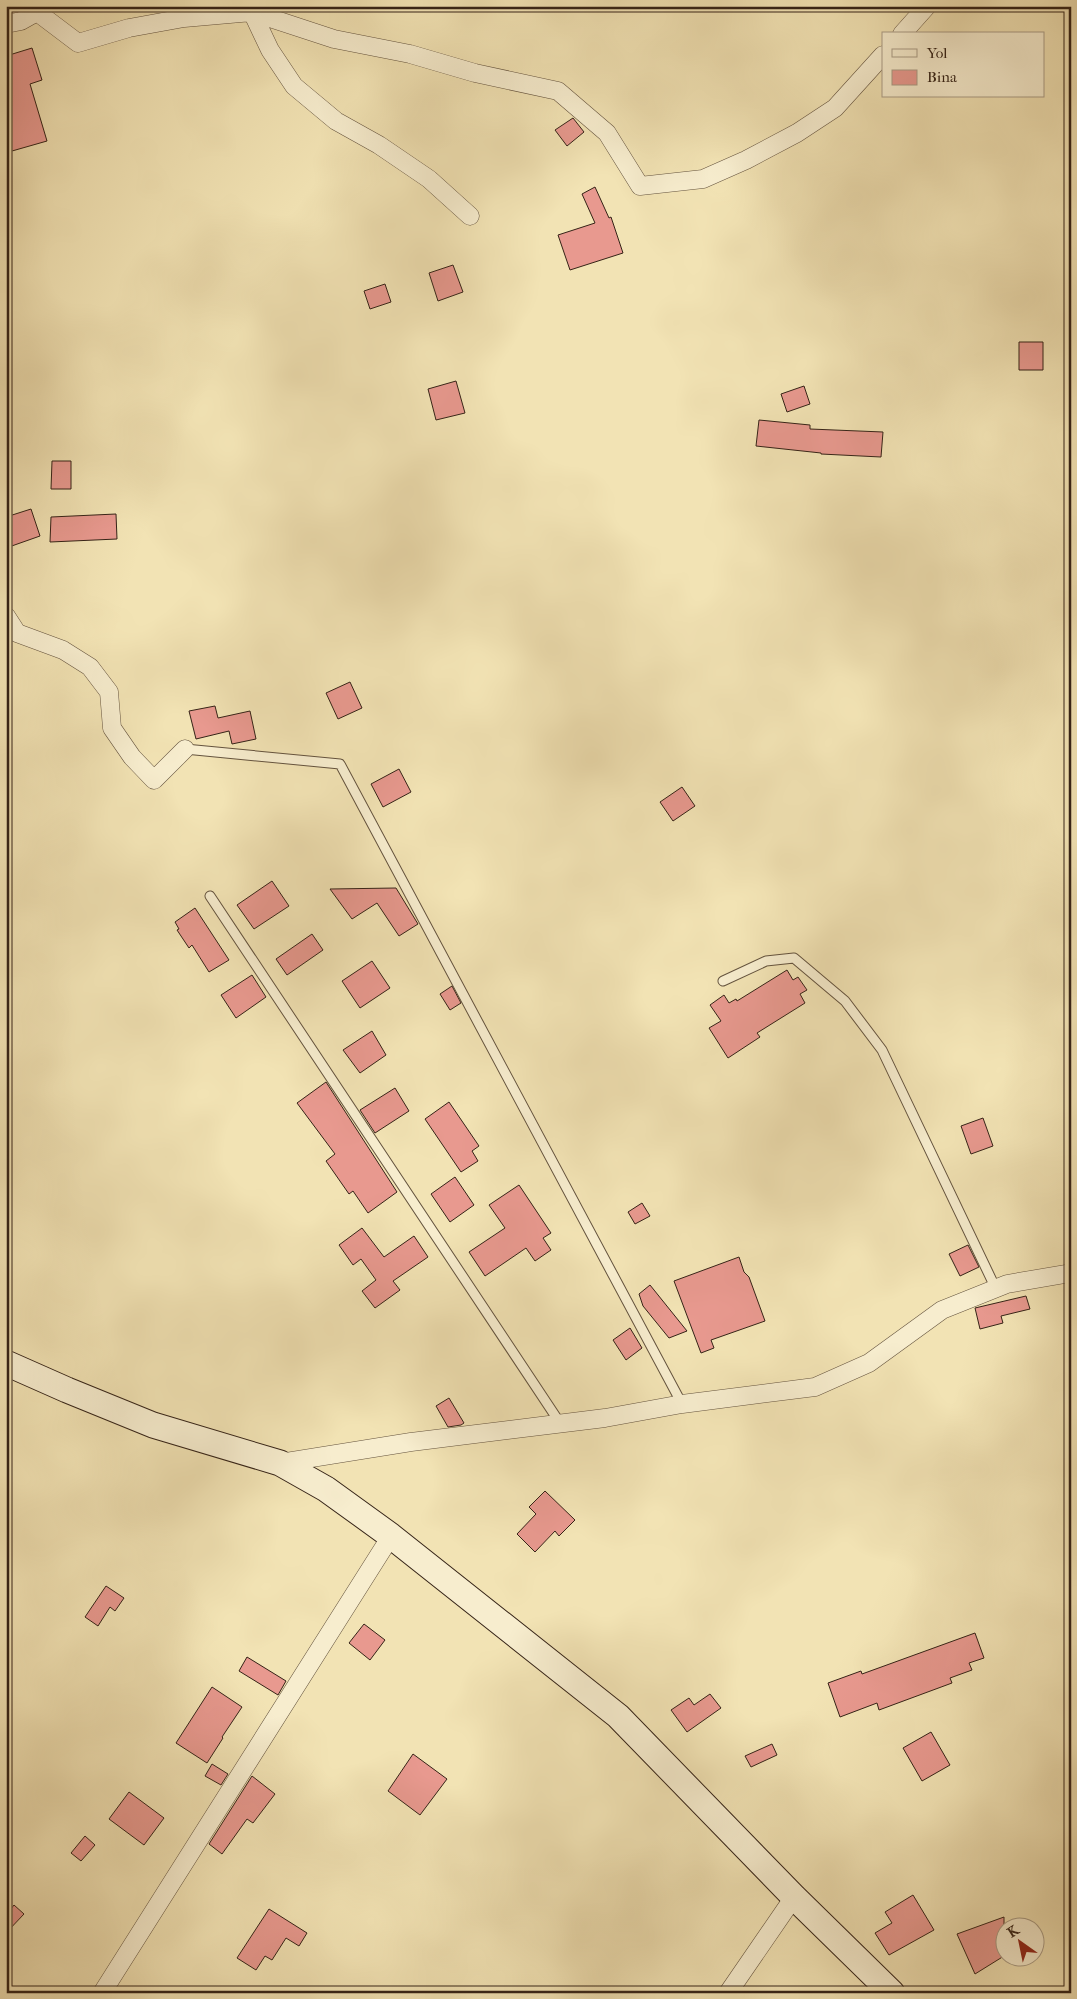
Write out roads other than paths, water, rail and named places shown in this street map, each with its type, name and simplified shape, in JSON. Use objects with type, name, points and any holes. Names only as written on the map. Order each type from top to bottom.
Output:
[{"type":"street","points":[[904,32],[927,6]]},
{"type":"street","points":[[6,24],[22,21],[38,9],[78,43],[128,28],[184,18],[252,12],[334,39],[410,54],[475,73],[558,91],[607,133],[640,186],[703,179],[780,142],[834,108],[882,56]]},
{"type":"street","points":[[252,12],[270,50],[294,86],[336,121],[379,145],[429,179],[470,216]]},
{"type":"street","points":[[6,616],[17,633],[63,650],[90,667],[110,692],[112,728],[132,757],[154,780],[185,749]]},
{"type":"street","points":[[280,1463],[411,1442],[605,1418],[682,1404],[815,1386],[869,1363],[942,1310],[1007,1284],[1071,1274]]},
{"type":"street","points":[[6,1362],[67,1390],[153,1425],[280,1463],[326,1488],[391,1536],[618,1716],[794,1897],[892,1993]]},
{"type":"street","points":[[102,1993],[391,1536]]},
{"type":"street","points":[[728,1993],[794,1897]]},
{"type":"lane","points":[[185,749],[340,764],[682,1404]]},
{"type":"lane","points":[[210,896],[560,1423]]},
{"type":"lane","points":[[723,981],[766,961],[794,958],[845,1001],[882,1050],[996,1289]]}]
